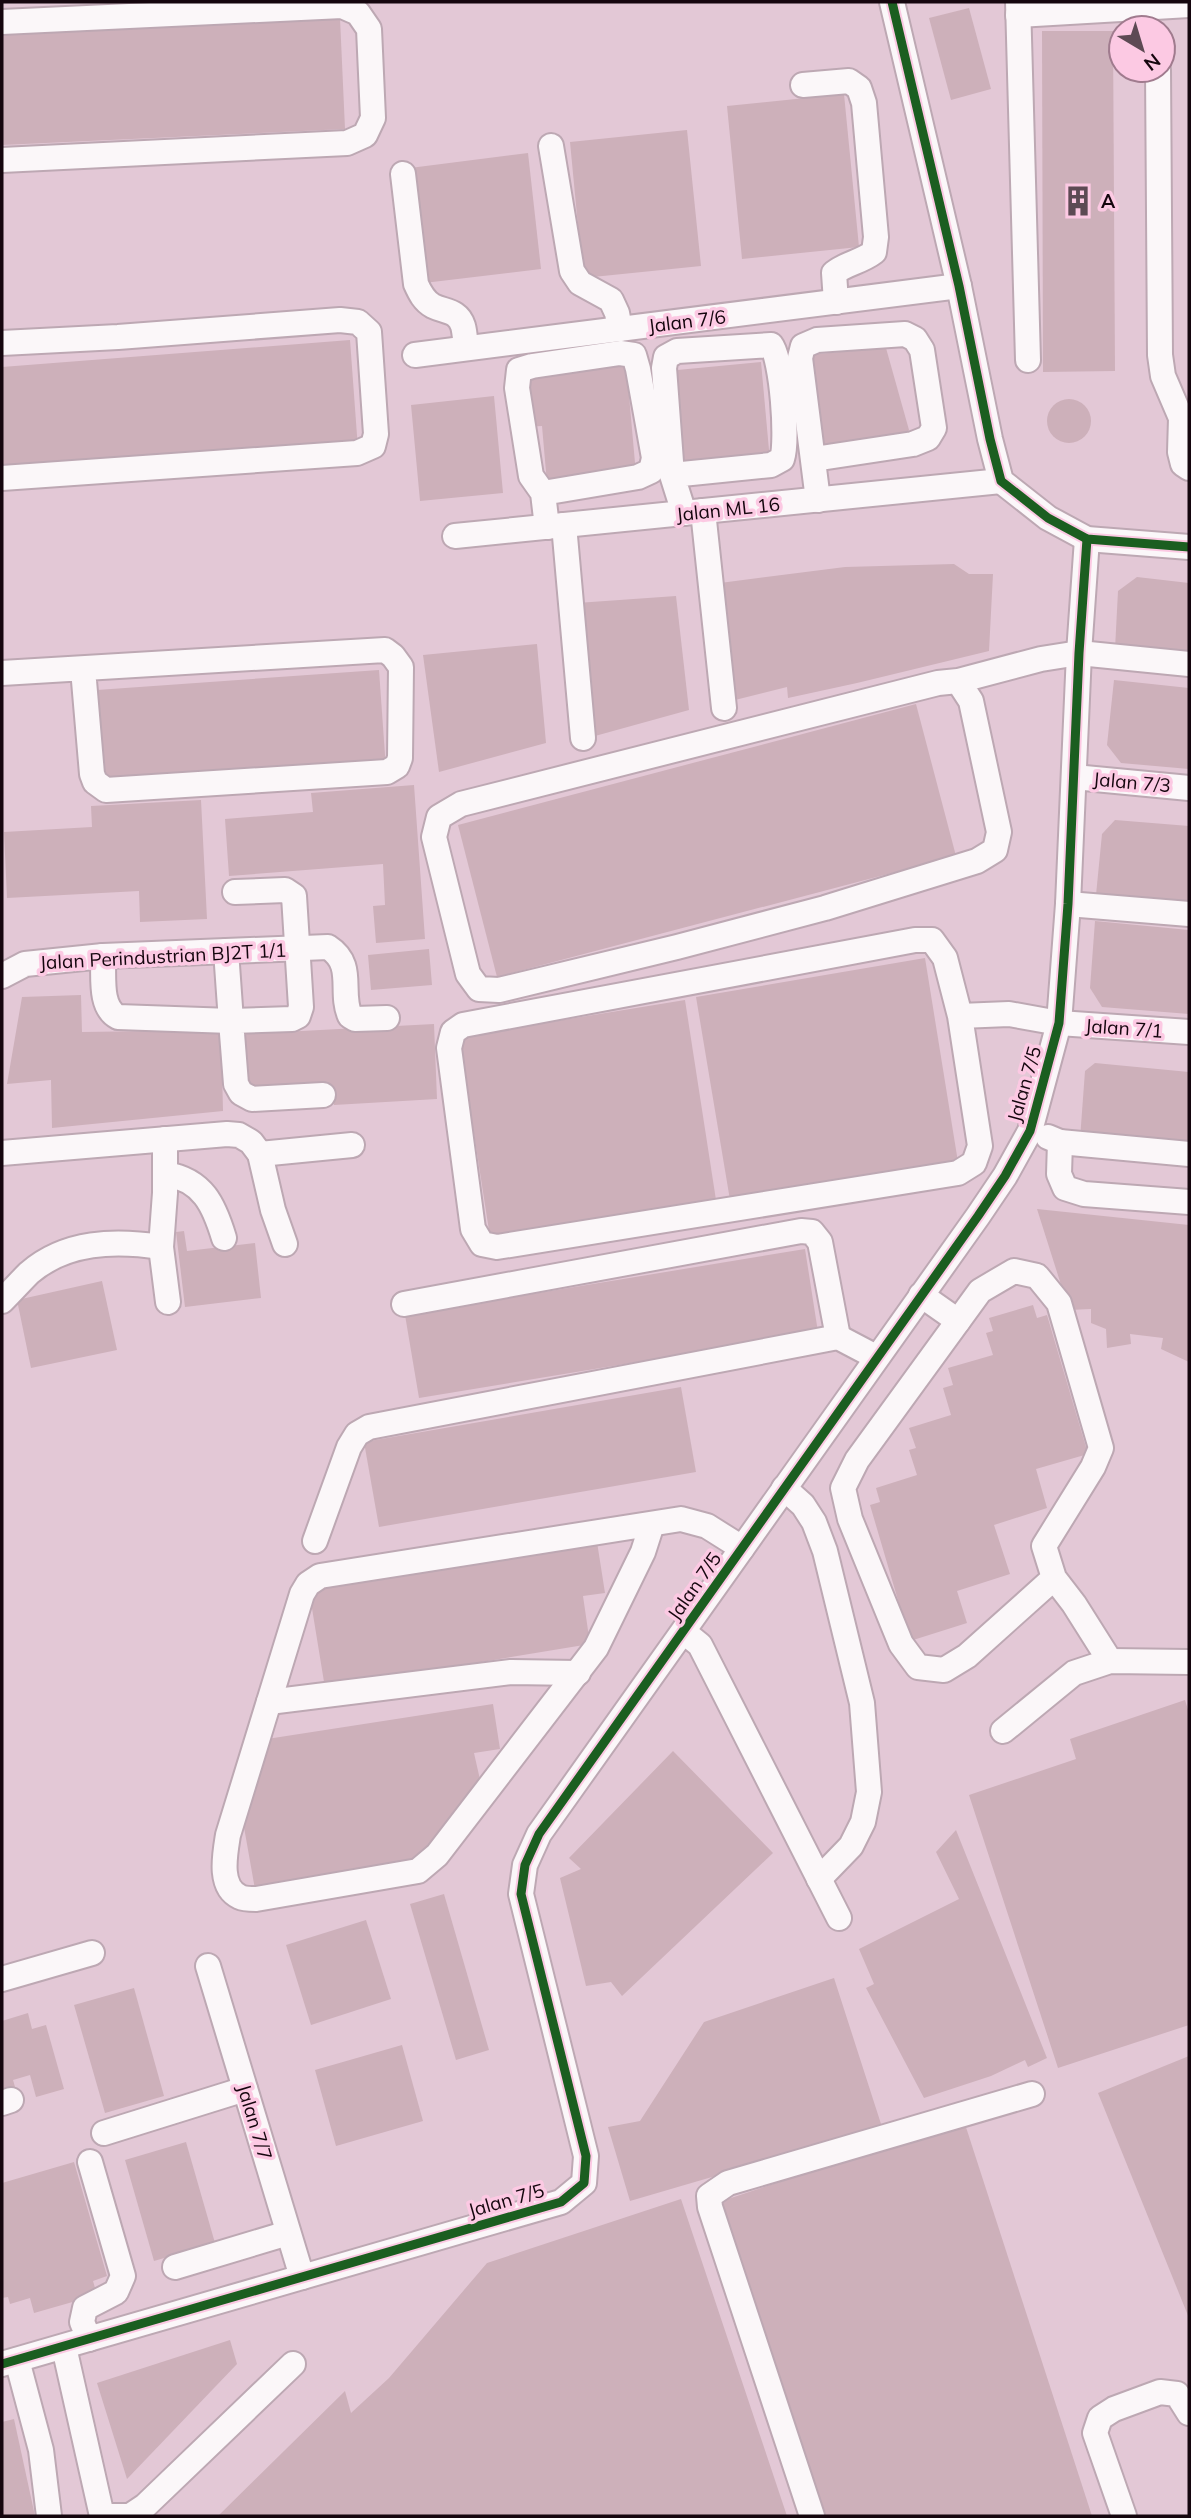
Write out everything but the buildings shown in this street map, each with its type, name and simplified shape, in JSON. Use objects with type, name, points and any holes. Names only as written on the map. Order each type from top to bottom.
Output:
[{"type":"street","points":[[892,2],[959,286],[1001,481],[1048,518],[1087,539],[1189,547]]},
{"type":"street","points":[[1166,14],[1189,5]]},
{"type":"street","points":[[2,23],[342,6],[358,13],[369,29],[373,118],[365,135],[347,143],[2,160]]},
{"type":"street","points":[[1028,360],[1018,8],[1111,14]]},
{"type":"street","points":[[803,85],[849,81],[859,88],[864,103],[876,237],[874,252],[863,261],[845,265],[834,273],[836,302]]},
{"type":"street","points":[[1158,84],[1160,355],[1163,376],[1181,418],[1180,452],[1183,464],[1189,468]]},
{"type":"street","points":[[551,146],[572,271],[580,283],[611,300],[620,329]]},
{"type":"street","points":[[403,174],[416,284],[422,297],[433,306],[451,311],[458,318],[463,325],[466,348]]},
{"type":"street","name":"Jalan 7/6","points":[[415,355],[959,286]]},
{"type":"street","points":[[2,343],[340,320],[358,322],[369,332],[376,433],[373,446],[357,453],[2,478]]},
{"type":"street","points":[[814,459],[913,444],[928,438],[934,428],[922,350],[915,339],[905,334],[817,340],[803,346],[800,358],[818,500]]},
{"type":"street","points":[[672,475],[771,465],[782,459],[786,448],[775,351],[771,345],[677,351],[666,358],[664,368],[672,475],[694,512],[724,708]]},
{"type":"street","points":[[544,492],[638,477],[651,471],[654,458],[634,355],[620,353],[519,370],[517,388],[531,476],[544,492],[555,526],[583,738]]},
{"type":"street","name":"Jalan ML 16","points":[[455,536],[1001,481]]},
{"type":"street","name":"Jalan 7/5","points":[[9,2362],[561,2202],[584,2183],[586,2155],[521,1894],[525,1865],[539,1834],[998,1186],[1031,1131],[1059,1023],[1068,904],[1087,539]]},
{"type":"street","points":[[2,673],[385,650],[401,667],[400,758],[397,766],[387,772],[106,790],[95,782],[92,774],[83,669]]},
{"type":"street","points":[[958,681],[971,701],[999,832],[995,850],[977,861],[825,908],[499,990],[479,989],[468,974],[434,837],[439,817],[461,804],[1041,659],[1079,653],[1189,664]]},
{"type":"street","name":"Jalan 7/3","points":[[1074,777],[1189,788]]},
{"type":"street","points":[[103,956],[106,1005],[109,1013],[118,1017],[231,1021],[292,1019],[298,1016],[301,1007],[294,896],[285,890],[235,892]]},
{"type":"street","points":[[1068,904],[1189,914]]},
{"type":"street","points":[[915,940],[932,940],[945,958],[960,1016],[980,1146],[974,1163],[958,1173],[497,1247],[482,1244],[473,1230],[449,1048],[453,1032],[463,1025],[915,940]]},
{"type":"street","name":"Jalan Perindustrian BJ2T 1/1","points":[[2,976],[25,964],[103,956],[328,947],[339,954],[344,965],[347,1010],[350,1016],[355,1019],[387,1018]]},
{"type":"street","points":[[226,951],[236,1084],[241,1093],[252,1099],[323,1095]]},
{"type":"street","name":"Jalan 7/1","points":[[960,1016],[1009,1014],[1059,1023],[1189,1032]]},
{"type":"street","points":[[1031,1131],[1060,1142],[1189,1154]]},
{"type":"street","points":[[2,1153],[226,1133],[239,1135],[251,1142],[260,1154],[273,1210],[285,1244]]},
{"type":"street","points":[[165,1139],[166,1174],[161,1247],[168,1302]]},
{"type":"street","points":[[1060,1142],[1059,1174],[1065,1188],[1084,1194],[1189,1202]]},
{"type":"street","points":[[260,1154],[352,1145]]},
{"type":"street","points":[[166,1174],[182,1177],[199,1189],[215,1210],[224,1238]]},
{"type":"street","points":[[404,1304],[802,1231],[812,1232],[820,1242],[838,1337]]},
{"type":"street","points":[[2,1301],[31,1272],[60,1253],[94,1244],[132,1242],[161,1247]]},
{"type":"street","points":[[1054,1578],[967,1656],[944,1670],[919,1667],[901,1644],[850,1520],[843,1488],[858,1460],[979,1291],[1014,1271],[1037,1276],[1059,1303],[1101,1448],[1093,1467],[1044,1546],[1054,1578],[1110,1661]]},
{"type":"street","points":[[921,1295],[958,1321]]},
{"type":"street","points":[[315,1541],[349,1447],[357,1434],[369,1427],[838,1337],[876,1357]]},
{"type":"street","points":[[784,1488],[803,1505],[814,1522],[825,1551],[862,1703],[869,1792],[863,1822],[851,1846],[819,1879]]},
{"type":"street","points":[[652,1524],[643,1552],[596,1647],[450,1835],[438,1855],[418,1871],[256,1899],[239,1897],[229,1886],[223,1862],[228,1835],[302,1594],[308,1584],[320,1576],[681,1519],[707,1526],[742,1548]]},
{"type":"street","points":[[684,1632],[700,1645],[839,1918]]},
{"type":"street","points":[[1003,1731],[1074,1673],[1110,1661],[1189,1662]]},
{"type":"street","points":[[269,1702],[511,1672],[578,1672]]},
{"type":"street","points":[[2,1979],[92,1953]]},
{"type":"street","name":"Jalan 7/7","points":[[208,1966],[302,2277]]},
{"type":"street","points":[[104,2133],[245,2089]]},
{"type":"street","points":[[812,2516],[710,2207],[709,2196],[728,2183],[1032,2094]]},
{"type":"street","points":[[89,2339],[82,2322],[85,2308],[116,2292],[123,2276],[90,2162]]},
{"type":"street","points":[[175,2267],[288,2233]]},
{"type":"street","points":[[64,2347],[104,2516],[130,2516],[145,2506],[293,2364]]},
{"type":"street","points":[[9,2362],[41,2450],[50,2516]]},
{"type":"street","points":[[1124,2516],[1095,2432],[1100,2418],[1114,2409],[1160,2392],[1177,2395],[1189,2413]]},
{"type":"cycle path","points":[[892,2],[959,286],[1001,481],[1048,518],[1087,539],[1189,547]]},
{"type":"cycle path","points":[[2,2364],[561,2202],[584,2183],[586,2156],[521,1894],[525,1865],[539,1834],[978,1216],[1005,1176],[1030,1131],[1059,1023],[1068,904],[1087,539]]},
{"type":"place","name":"A","points":[[1078,201]]}]
